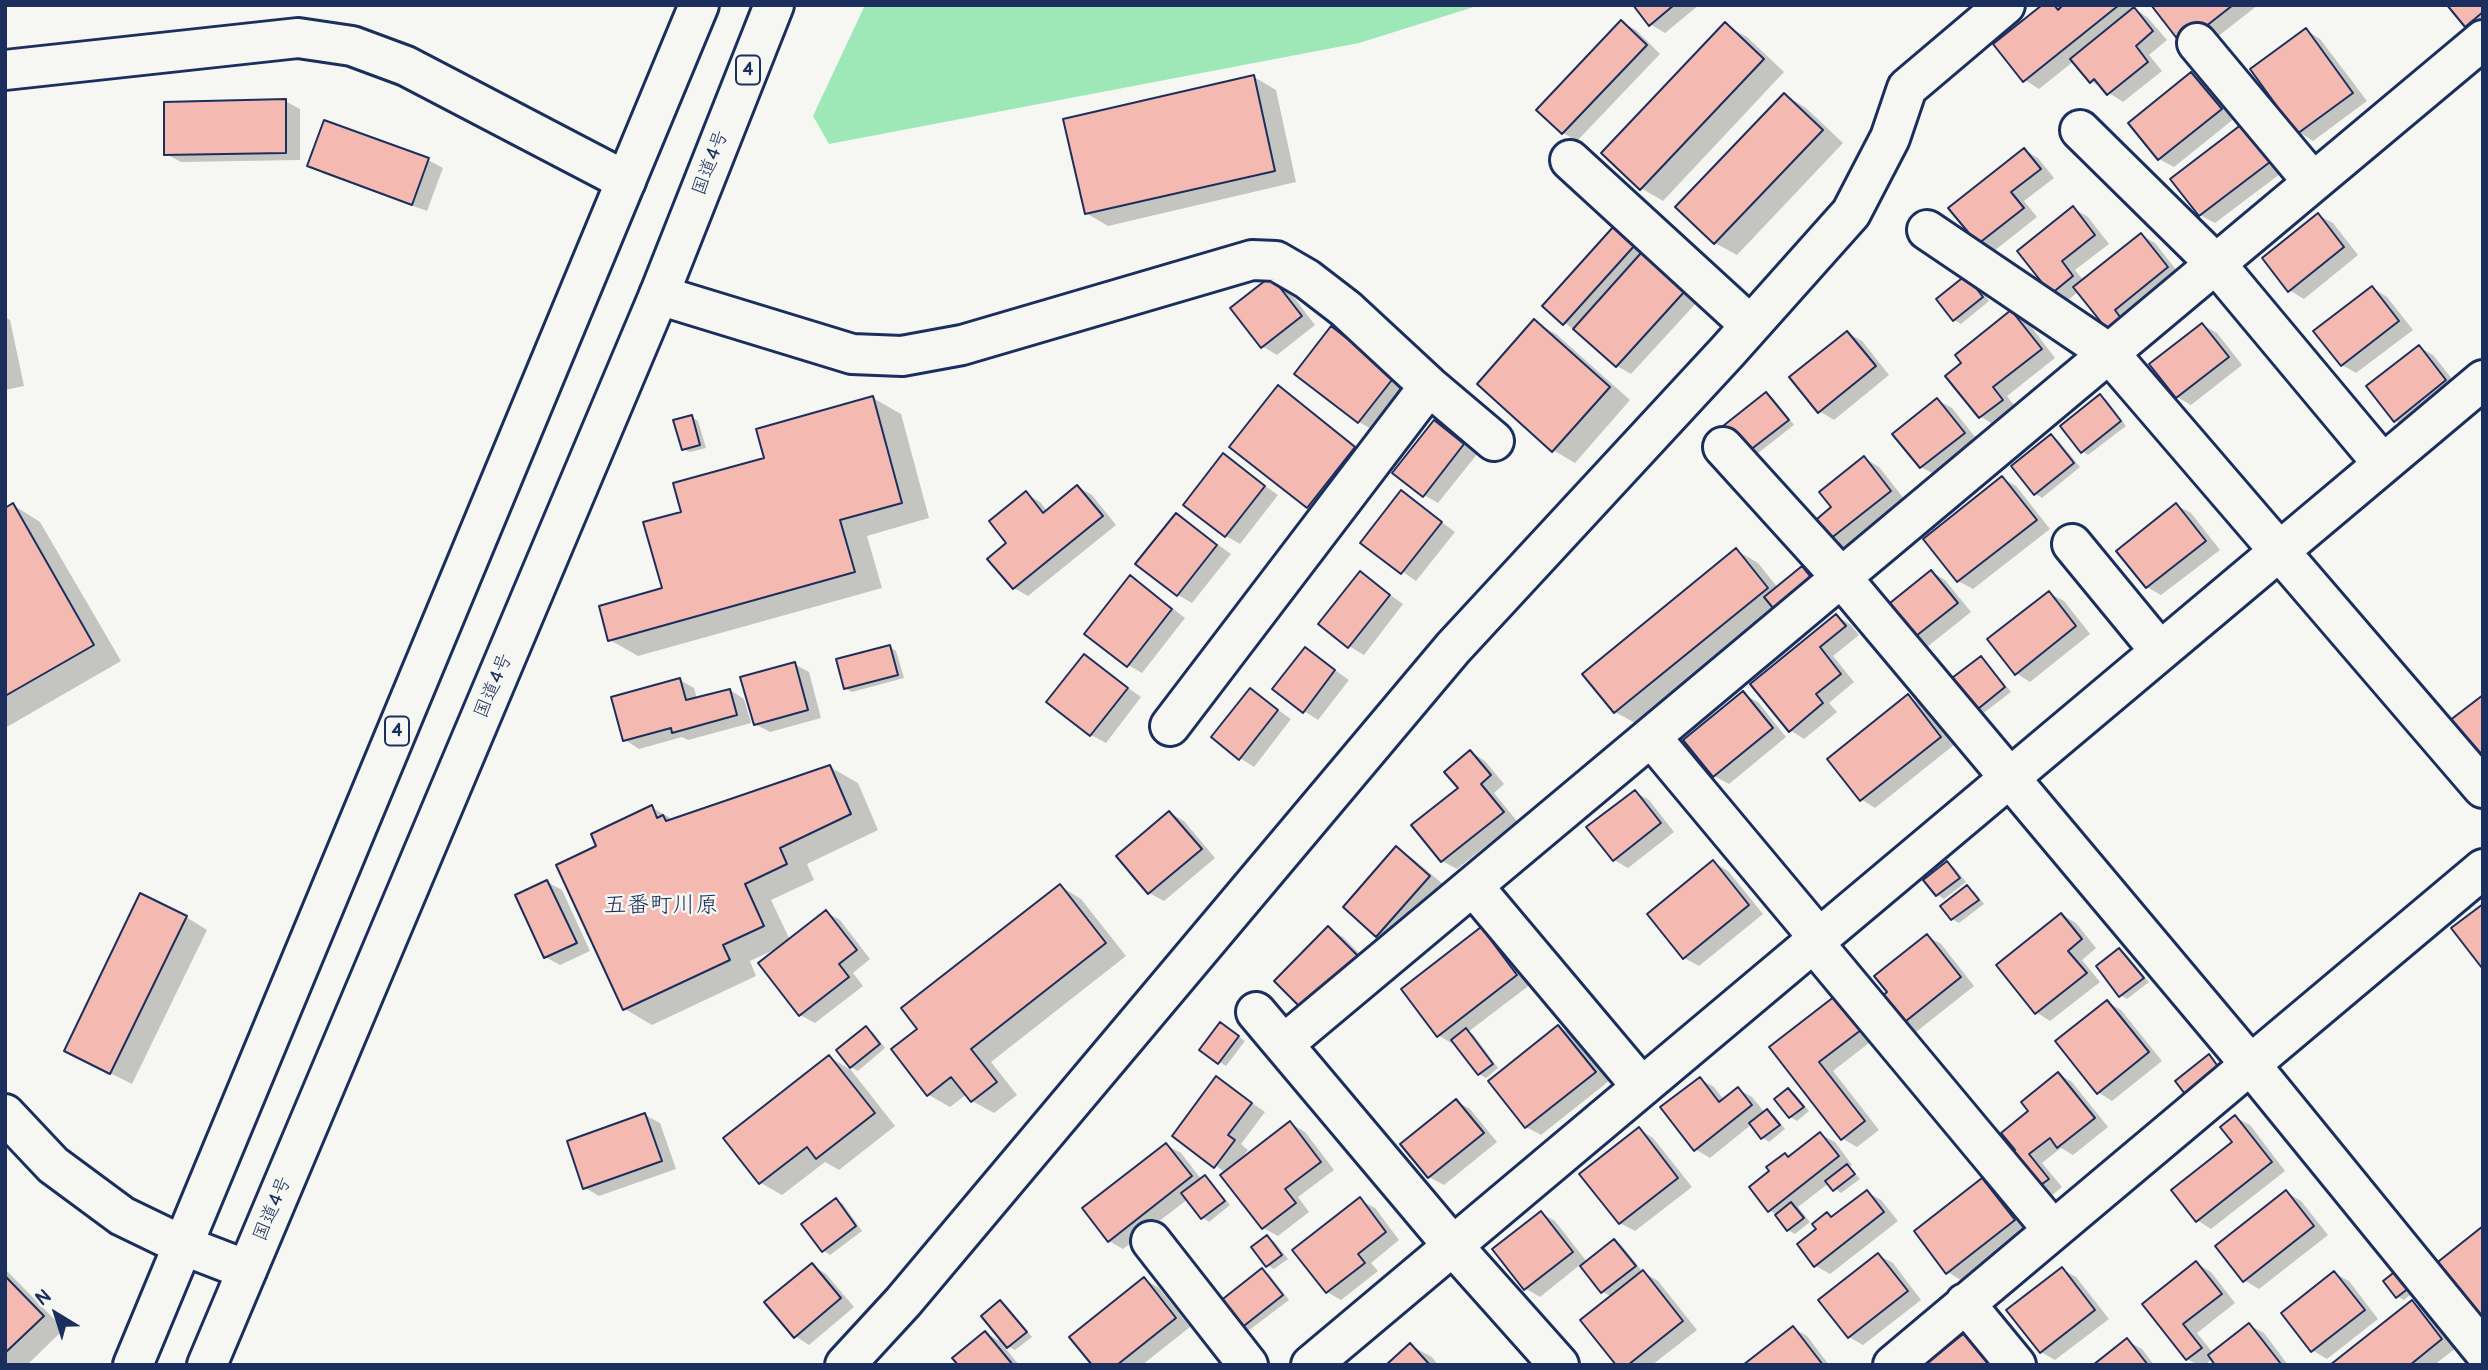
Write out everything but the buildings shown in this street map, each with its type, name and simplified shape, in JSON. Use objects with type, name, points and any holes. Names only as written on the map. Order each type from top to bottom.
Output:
[{"type":"main road","name":"4","points":[[133,1365],[699,5]]},
{"type":"main road","name":"国道4号","points":[[206,1365],[659,295],[774,5]]},
{"type":"main road","points":[[845,1365],[903,1302],[1453,648],[1852,214],[1890,138],[1907,88],[2006,5]]},
{"type":"main road","points":[[5,70],[298,38],[352,46],[407,66],[626,181]]},
{"type":"main road","points":[[1284,1044],[2483,40]]},
{"type":"main road","points":[[2197,43],[2314,182]]},
{"type":"main road","points":[[2080,130],[2216,264],[2384,464]]},
{"type":"main road","points":[[1570,160],[1750,325]]},
{"type":"main road","points":[[1927,230],[2109,353],[2483,788]]},
{"type":"main road","points":[[659,295],[852,354],[902,356],[962,345],[1252,260],[1276,261],[1307,279],[1346,309],[1429,386],[1494,441]]},
{"type":"main road","points":[[1311,1365],[2482,383]]},
{"type":"main road","points":[[1170,726],[1429,386]]},
{"type":"main road","points":[[1723,447],[1841,578],[2250,1064],[2483,1350]]},
{"type":"main road","points":[[2071,544],[2160,651]]},
{"type":"main road","points":[[1651,737],[2053,1230]]},
{"type":"main road","points":[[1893,1365],[2483,869]]},
{"type":"main road","points":[[1473,886],[1642,1087]]},
{"type":"main road","points":[[1256,1012],[1453,1246],[1559,1365]]},
{"type":"main road","points":[[5,1114],[53,1165],[122,1216],[182,1245],[247,1270]]},
{"type":"main road","points":[[1151,1241],[1248,1365]]},
{"type":"main road","points":[[1965,1303],[2016,1365]]},
{"type":"green space","points":[[865,5],[1480,5],[1359,43],[829,144],[813,116]]},
{"type":"district","name":"五番町川原","points":[[661,906]]}]
